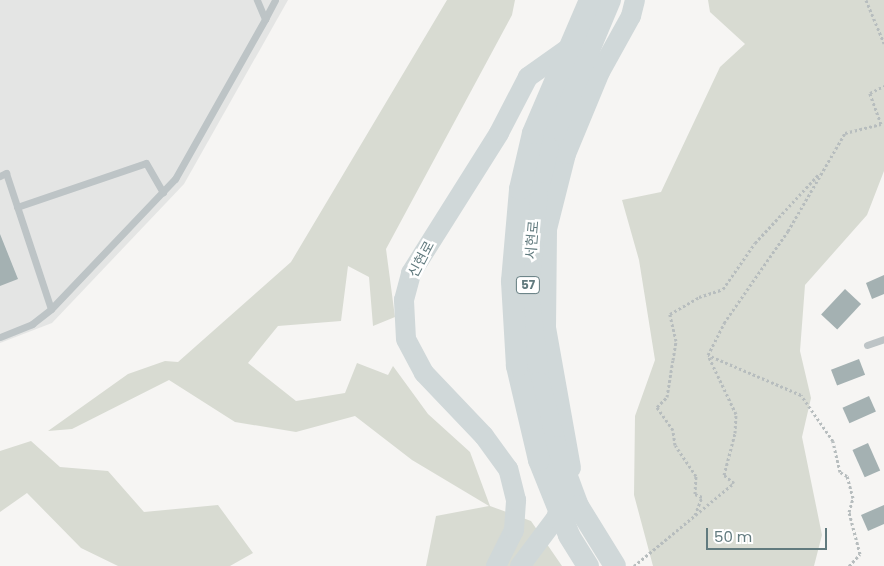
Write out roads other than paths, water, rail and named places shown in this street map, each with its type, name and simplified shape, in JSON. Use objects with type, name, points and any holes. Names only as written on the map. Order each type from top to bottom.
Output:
[{"type":"main road","name":"서현로","points":[[588,566],[569,535],[539,460],[517,366],[512,281],[520,189],[533,133],[590,0]]},
{"type":"main road","name":"서현로","points":[[610,0],[548,148],[537,192],[528,290],[540,383],[556,447],[578,506],[615,566]]},
{"type":"main road","points":[[520,566],[556,518],[571,469],[546,327],[547,229],[566,154],[600,72],[631,16],[635,0]]},
{"type":"main road","name":"신현로","points":[[496,566],[514,530],[516,500],[508,469],[484,436],[424,373],[406,338],[404,300],[411,273],[498,133],[528,77],[570,47]]},
{"type":"lane","points":[[257,0],[264,19]]},
{"type":"lane","points":[[0,337],[32,324],[51,309],[175,179],[275,0]]},
{"type":"lane","points":[[17,207],[146,163],[163,192]]},
{"type":"lane","points":[[0,176],[6,173],[51,309]]},
{"type":"lane","points":[[867,346],[884,339]]}]
